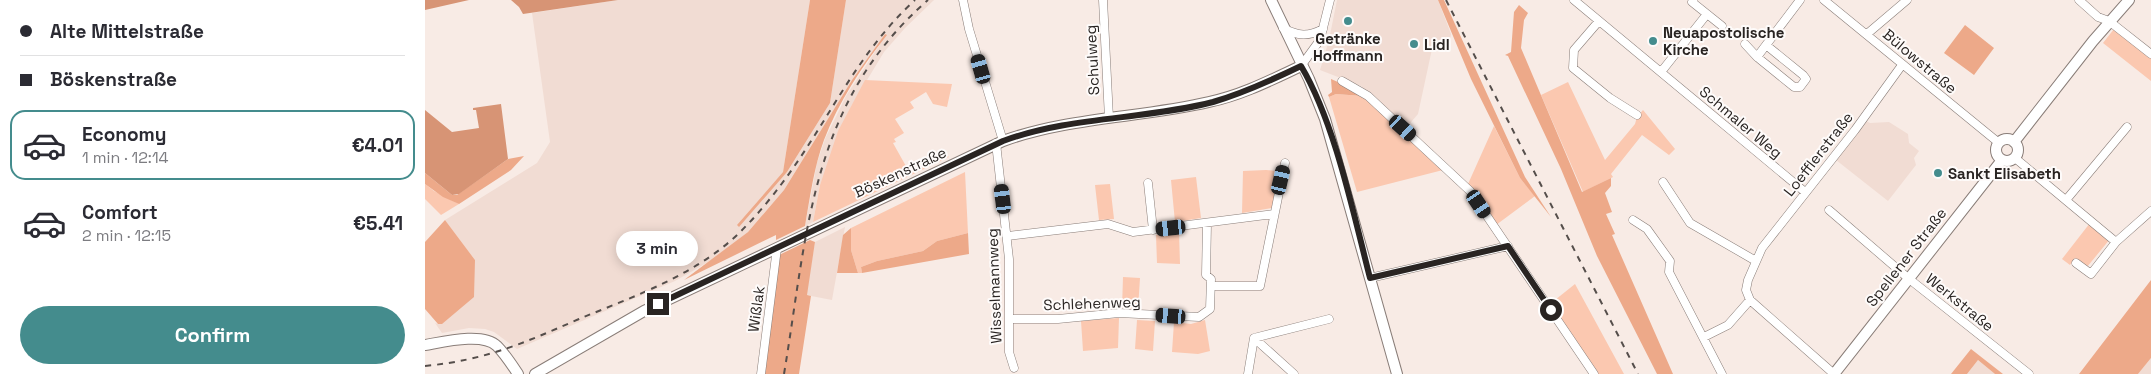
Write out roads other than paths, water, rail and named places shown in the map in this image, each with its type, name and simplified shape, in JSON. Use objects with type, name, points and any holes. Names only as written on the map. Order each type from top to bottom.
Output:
[{"type":"main road","points":[[1271,0],[1301,66],[1309,78],[1333,144],[1397,374]]},
{"type":"main road","points":[[2013,142],[2109,21],[2129,0]]},
{"type":"main road","name":"Böskenstraße","points":[[535,374],[644,311],[1000,142],[1056,126],[1214,101],[1249,90],[1301,66]]},
{"type":"main road","points":[[2007,140],[2013,142],[2018,151],[2015,158],[2009,161],[2002,160],[1996,152],[1999,143],[2007,140]]},
{"type":"main road","name":"Spellener Straße","points":[[1834,374],[2002,160]]},
{"type":"main road","points":[[425,345],[466,339],[485,339],[497,345],[518,374]]},
{"type":"street","name":"Wisselmannweg","points":[[963,0],[1000,142],[1007,236],[1010,319],[1009,352],[1015,368]]},
{"type":"street","name":"Schulweg","points":[[1103,0],[1109,118]]},
{"type":"street","points":[[1301,66],[1320,40],[1330,0]]},
{"type":"street","name":"Schmaler Weg","points":[[1573,0],[1805,192]]},
{"type":"street","points":[[1693,0],[1692,2],[1722,26]]},
{"type":"street","points":[[1757,57],[1800,0]]},
{"type":"street","name":"Bülowstraße","points":[[1824,0],[1999,143]]},
{"type":"street","points":[[1867,34],[1907,0]]},
{"type":"street","points":[[2079,0],[2098,17],[2109,21],[2151,54]]},
{"type":"street","points":[[1661,72],[1707,14]]},
{"type":"street","points":[[1599,21],[1574,50],[1573,68],[1610,98],[1637,115]]},
{"type":"street","points":[[1283,28],[1303,35],[1310,35],[1323,29]]},
{"type":"street","points":[[1745,44],[1757,57],[1794,87],[1799,87],[1803,84],[1806,79],[1803,75],[1766,45]]},
{"type":"street","name":"Loefflerstraße","points":[[1750,300],[1746,290],[1762,248],[1855,130],[1902,64]]},
{"type":"street","points":[[1342,82],[1368,96],[1463,182],[1594,374]]},
{"type":"street","points":[[2067,200],[2127,127]]},
{"type":"street","points":[[2015,158],[2116,242]]},
{"type":"street","points":[[1211,286],[1260,286],[1285,163]]},
{"type":"street","points":[[1663,182],[1690,223],[1756,261]]},
{"type":"street","points":[[1148,184],[1153,230]]},
{"type":"street","name":"Werkstraße","points":[[1829,210],[1908,278],[2029,374]]},
{"type":"street","points":[[2076,263],[2091,274],[2116,242],[2151,211]]},
{"type":"street","points":[[1007,236],[1109,224],[1133,232],[1274,214]]},
{"type":"street","points":[[1633,220],[1647,229],[1671,260],[1669,272],[1722,374]]},
{"type":"street","name":"Schlehenweg","points":[[1010,319],[1058,319],[1119,313],[1199,317],[1210,309],[1211,279],[1206,275],[1207,224]]},
{"type":"street","points":[[1370,278],[1508,246]]},
{"type":"street","name":"Wißlak","points":[[761,374],[777,248]]},
{"type":"street","points":[[1704,337],[1728,325],[1750,300],[1834,374]]},
{"type":"street","points":[[1254,338],[1329,319]]},
{"type":"street","points":[[1247,374],[1254,338]]},
{"type":"street","points":[[1254,338],[1293,374]]},
{"type":"railway","points":[[425,366],[467,360],[522,343],[668,281],[689,270],[729,243],[772,196],[797,162],[875,43],[915,0]]},
{"type":"railway","points":[[784,374],[809,220],[821,172],[837,126],[859,82],[889,40],[928,0]]},
{"type":"railway","points":[[1446,0],[1638,374]]},
{"type":"place","name":"Getränke Hoffmann","points":[[1348,21]]},
{"type":"place","name":"Neuapostolische Kirche","points":[[1653,41]]},
{"type":"place","name":"Lidl","points":[[1414,44]]},
{"type":"place","name":"Sankt Elisabeth","points":[[1938,173]]}]
